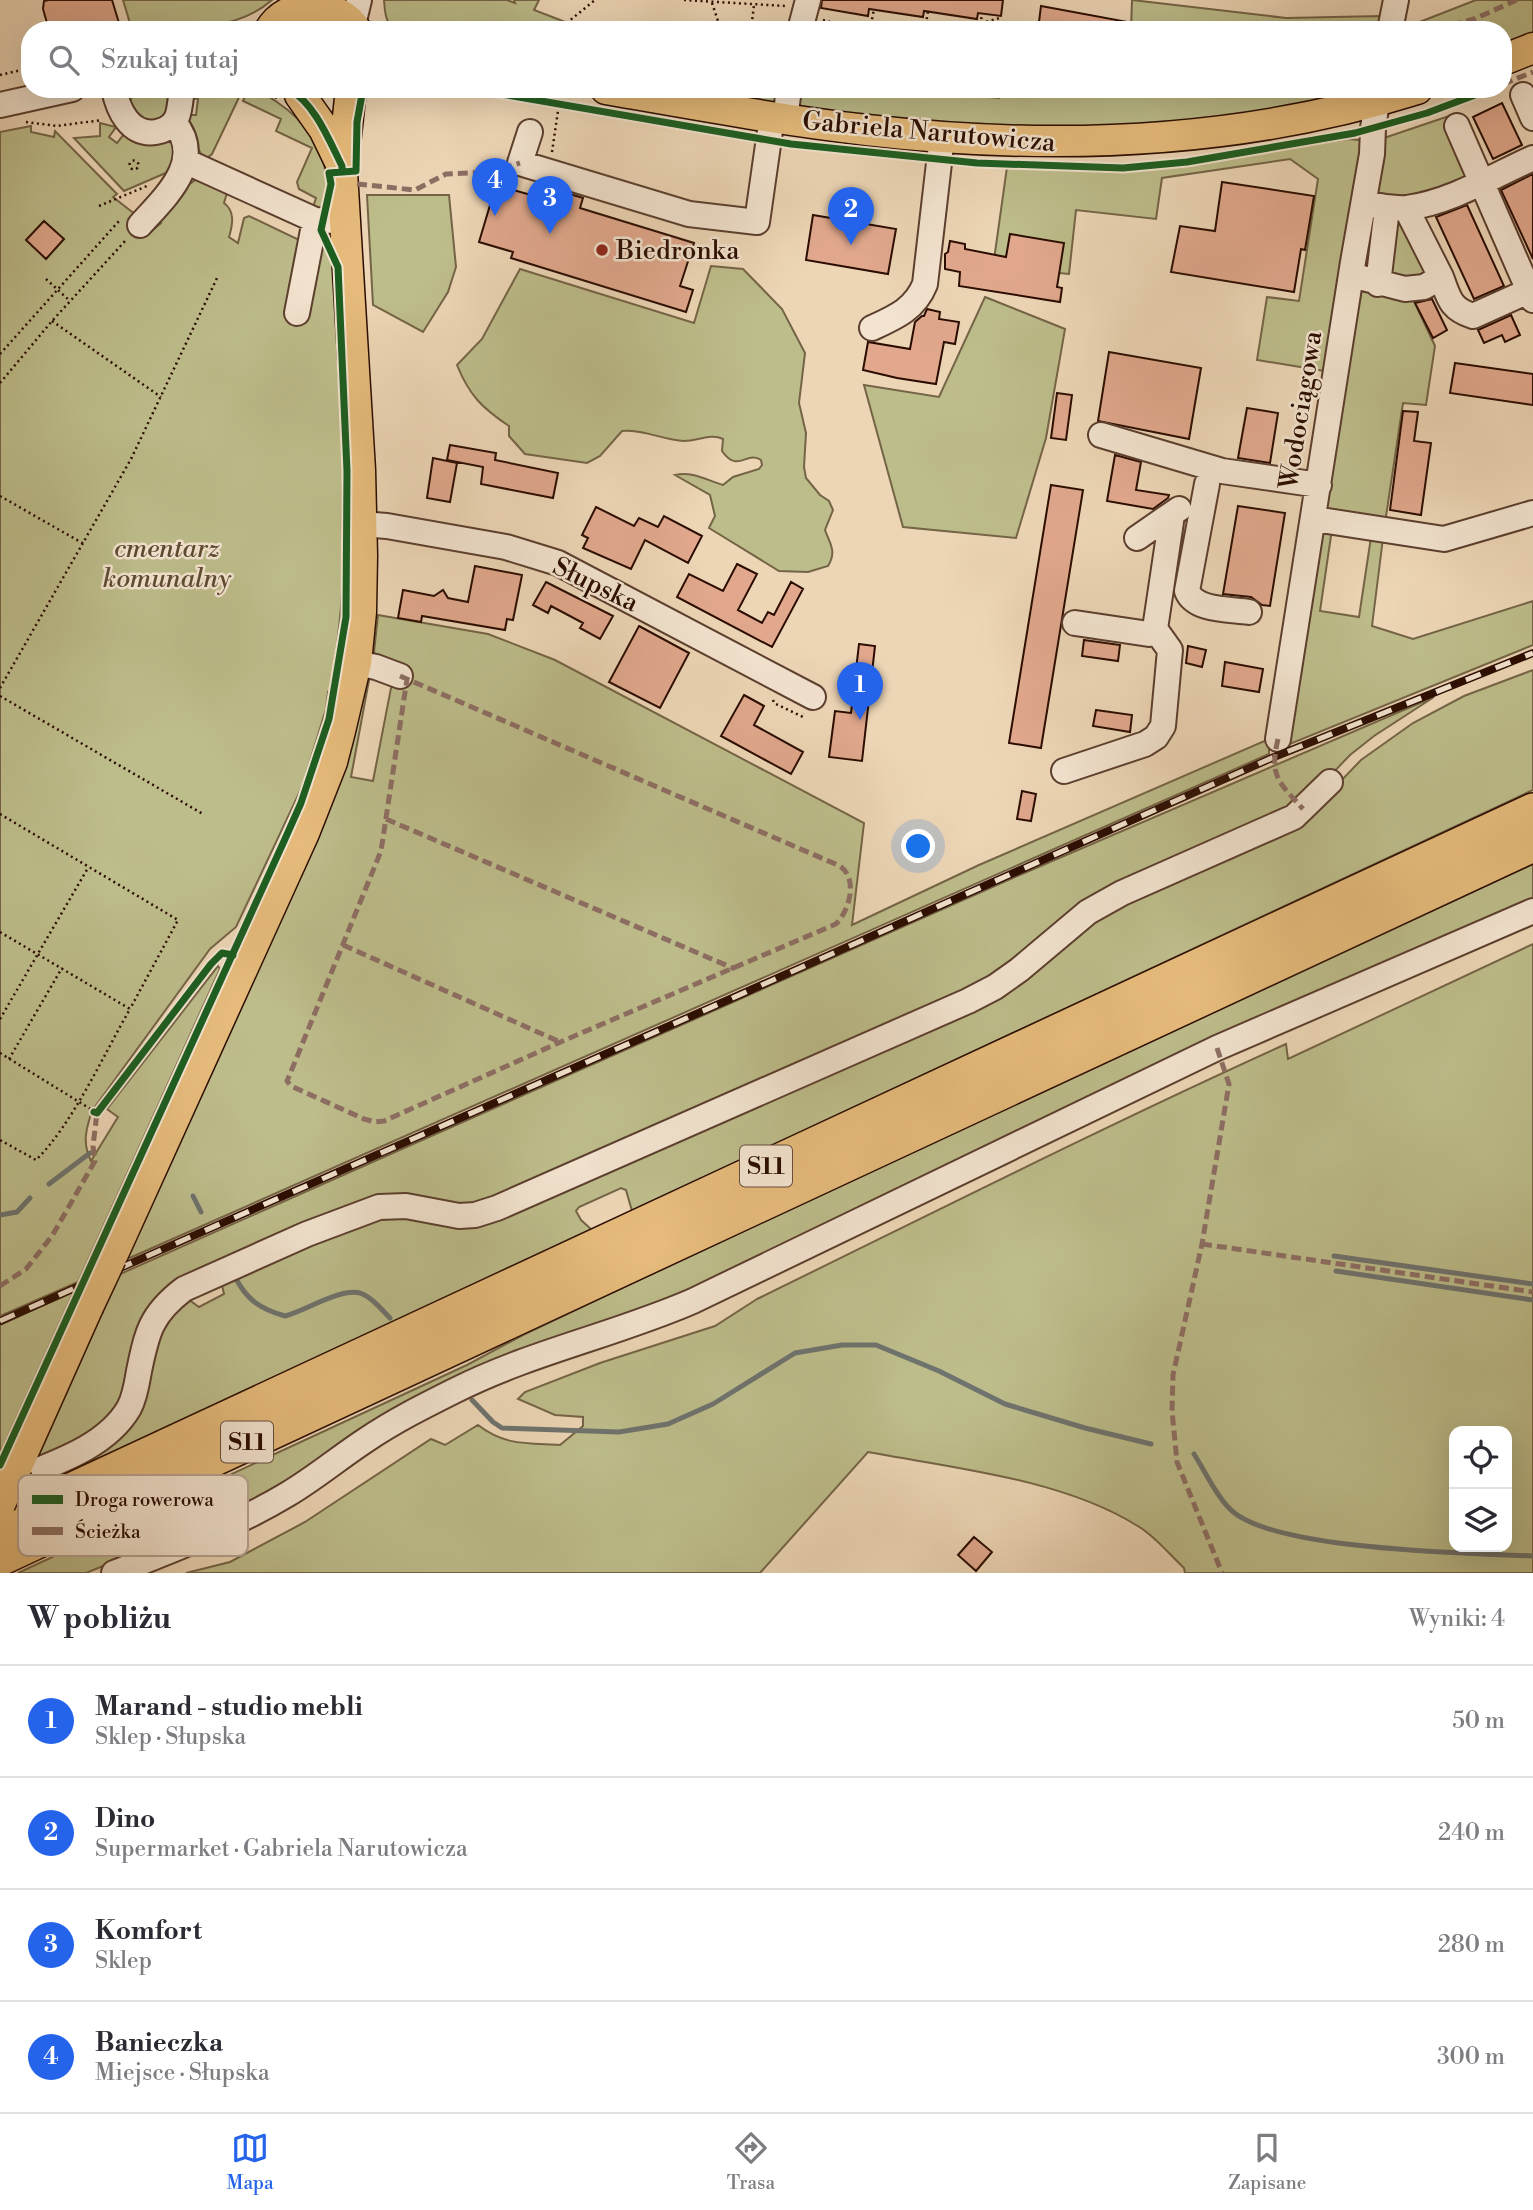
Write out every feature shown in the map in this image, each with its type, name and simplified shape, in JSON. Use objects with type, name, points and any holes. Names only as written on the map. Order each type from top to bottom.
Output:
[{"type":"highway","name":"S11","points":[[105,1475],[1533,811]]},
{"type":"highway","name":"S11","points":[[178,1475],[1533,844]]},
{"type":"highway","name":"S11","points":[[0,1524],[18,1516]]},
{"type":"highway","name":"S11","points":[[0,1558],[18,1550]]},
{"type":"main road","points":[[280,18],[312,1],[325,3],[356,18]]},
{"type":"main road","points":[[1512,56],[1533,48]]},
{"type":"main road","points":[[300,98],[324,130],[342,166]]},
{"type":"main road","points":[[0,1504],[9,1476],[111,1258],[309,820],[332,762],[356,663],[362,578],[362,524],[342,166],[350,98]]},
{"type":"main road","name":"Gabriela Narutowicza","points":[[659,98],[865,130],[942,137],[1074,142],[1155,139],[1227,131],[1369,98]]},
{"type":"street","points":[[1392,21],[1396,0]]},
{"type":"street","points":[[1523,95],[1533,118]]},
{"type":"street","points":[[0,105],[32,98]]},
{"type":"street","points":[[116,98],[120,112],[139,130],[149,133],[160,132],[174,122],[182,98]]},
{"type":"street","points":[[530,132],[520,163],[689,214],[757,222],[778,118],[786,98]]},
{"type":"street","name":"Wodociągowa","points":[[1278,739],[1351,275],[1386,206],[1378,98]]},
{"type":"street","points":[[132,220],[182,169],[185,141],[174,122]]},
{"type":"street","points":[[1386,206],[1440,277],[1452,306],[1460,312],[1473,316],[1532,294],[1480,183],[1457,126]]},
{"type":"street","points":[[873,328],[912,306],[925,284],[942,137]]},
{"type":"street","points":[[1386,206],[1434,202],[1533,158]]},
{"type":"street","points":[[182,169],[315,220],[346,222]]},
{"type":"street","points":[[1378,284],[1386,206]]},
{"type":"street","points":[[297,313],[315,220]]},
{"type":"street","points":[[1351,275],[1405,289],[1424,287],[1440,277]]},
{"type":"street","points":[[1101,435],[1214,478],[1319,485]]},
{"type":"street","points":[[1137,538],[1172,515],[1214,478]]},
{"type":"street","points":[[1214,478],[1187,591],[1189,597],[1202,605],[1249,612]]},
{"type":"street","points":[[1314,519],[1444,539],[1533,513]]},
{"type":"street","points":[[1064,771],[1145,744],[1156,737],[1163,726],[1170,650],[1156,629],[1172,515]]},
{"type":"street","name":"Słupska","points":[[362,524],[506,547],[558,563],[813,697]]},
{"type":"street","points":[[1076,623],[1149,634],[1156,629]]},
{"type":"street","points":[[356,663],[400,676]]},
{"type":"street","points":[[9,1476],[79,1451],[100,1439],[117,1424],[129,1407],[135,1392],[146,1335],[152,1321],[166,1304],[184,1289],[367,1210],[406,1206],[459,1216],[475,1216],[924,1022],[995,987],[1088,912],[1111,899],[1293,817],[1330,782]]},
{"type":"street","points":[[248,1515],[290,1493],[398,1419],[474,1381],[530,1357],[653,1318],[693,1301],[1217,1048],[1533,911]]},
{"type":"street","points":[[114,1573],[156,1556]]},
{"type":"path","points":[[569,21],[595,0]]},
{"type":"path","points":[[684,0],[799,7],[804,13],[826,21]]},
{"type":"path","points":[[710,1],[718,21]]},
{"type":"path","points":[[752,21],[754,5]]},
{"type":"path","points":[[872,21],[874,9]]},
{"type":"path","points":[[926,21],[928,11]]},
{"type":"path","points":[[981,21],[982,13]]},
{"type":"path","points":[[990,21],[1000,19]]},
{"type":"path","points":[[0,75],[21,70]]},
{"type":"path","points":[[548,171],[559,104]]},
{"type":"path","points":[[99,206],[172,176],[182,169]]},
{"type":"path","points":[[0,355],[57,289],[132,220]]},
{"type":"path","points":[[0,383],[70,301],[132,220]]},
{"type":"path","points":[[0,688],[131,459],[218,276]]},
{"type":"path","points":[[46,279],[70,301]]},
{"type":"path","points":[[52,321],[161,397]]},
{"type":"path","points":[[0,496],[84,544]]},
{"type":"path","points":[[0,696],[203,814]]},
{"type":"path","points":[[0,814],[178,920],[55,1139],[36,1160],[0,1140]]},
{"type":"path","points":[[0,1019],[88,867]]},
{"type":"path","points":[[0,932],[130,1009]]},
{"type":"path","points":[[0,1053],[97,1113],[211,964],[222,953],[229,952]]},
{"type":"path","points":[[9,1059],[62,968]]},
{"type":"green space","points":[[123,0],[272,0],[232,21],[129,21]]},
{"type":"green space","points":[[384,0],[507,0],[515,3],[514,0],[539,0],[534,10],[563,21],[388,21]]},
{"type":"green space","points":[[1132,0],[1286,18],[1381,16],[1380,21],[1131,21]]},
{"type":"green space","points":[[1476,0],[1533,0],[1533,35],[1512,43],[1512,21],[1422,21]]},
{"type":"green space","points":[[131,98],[173,98],[174,108],[154,128],[128,106]]},
{"type":"green space","points":[[192,98],[239,98],[212,154],[207,158],[201,154],[186,125],[190,115],[196,115],[198,99]]},
{"type":"green space","points":[[244,98],[271,98],[287,109],[311,136],[322,158],[327,182],[322,209],[313,207],[316,198],[299,189],[297,182],[312,148],[276,131],[281,119],[243,101]]},
{"type":"green space","points":[[729,98],[1329,98],[1226,122],[990,132]]},
{"type":"green space","points":[[1449,116],[1474,177],[1398,215],[1426,272],[1405,282],[1435,346],[1426,405],[1403,403],[1385,523],[1321,512],[1381,139]]},
{"type":"green space","points":[[100,123],[116,127],[109,137],[117,143],[124,134],[144,143],[177,136],[175,169],[124,191],[74,138],[100,136]]},
{"type":"green space","name":"cmentarz komunalny","points":[[31,126],[31,132],[54,137],[55,131],[117,194],[113,197],[154,229],[161,223],[153,217],[197,179],[227,193],[224,203],[228,206],[232,218],[229,237],[238,243],[244,218],[249,216],[301,241],[320,234],[335,268],[344,469],[342,589],[330,693],[328,692],[326,709],[302,787],[236,927],[210,949],[92,1111],[86,1136],[91,1161],[118,1117],[107,1109],[218,966],[220,969],[78,1282],[0,1316],[0,132]]},
{"type":"green space","points":[[1348,139],[1360,140],[1360,163],[1331,372],[1257,360],[1267,297],[1299,301],[1318,179],[1290,159],[1162,178],[1156,219],[1076,210],[1069,274],[993,267],[1007,167],[1123,170],[1187,164]]},
{"type":"green space","points":[[367,195],[449,195],[456,267],[448,292],[423,332],[373,305]]},
{"type":"green space","points":[[711,266],[743,269],[782,309],[805,353],[799,403],[806,433],[804,467],[806,478],[820,495],[829,501],[833,510],[825,530],[832,552],[828,566],[808,572],[779,571],[709,528],[715,516],[710,495],[675,475],[694,475],[723,485],[733,477],[759,469],[762,465],[761,460],[756,458],[733,461],[728,458],[722,451],[723,439],[709,437],[684,441],[622,431],[600,456],[587,463],[525,454],[509,436],[509,426],[484,407],[472,393],[457,365],[482,339],[520,269],[694,323]]},
{"type":"green space","points":[[985,297],[1065,329],[1046,438],[1016,538],[903,527],[864,385],[939,397]]},
{"type":"green space","points":[[1319,527],[1332,529],[1320,611],[1359,617],[1371,537],[1383,538],[1372,626],[1413,639],[1533,601],[1533,645],[1285,746]]},
{"type":"green space","points":[[378,615],[488,634],[555,660],[864,823],[852,925],[979,865],[1269,739],[1269,754],[125,1260],[361,682],[370,675],[351,777],[373,781],[392,683],[374,652]]},
{"type":"green space","points":[[1533,670],[1533,790],[632,1211],[626,1190],[621,1188],[579,1207],[576,1211],[581,1220],[592,1230],[63,1475],[39,1475],[91,1452],[151,1346],[185,1297],[199,1307],[224,1294],[221,1281],[371,1215],[454,1222],[838,1065],[1075,928],[1311,812],[1361,760],[1413,723],[1464,696]]},
{"type":"green space","points":[[1434,697],[1350,755],[1307,800],[1228,843],[995,981],[488,1205],[400,1200],[177,1287],[115,1418],[33,1464],[118,1275],[1015,877]]},
{"type":"green space","points":[[1533,864],[1533,899],[1159,1064],[248,1503],[248,1475],[230,1475],[467,1365],[523,1335],[877,1167]]},
{"type":"green space","points":[[1533,944],[1533,1573],[1185,1573],[1184,1568],[1143,1529],[1107,1509],[1075,1496],[1006,1477],[868,1452],[760,1573],[186,1573],[248,1556],[248,1552],[305,1522],[431,1439],[445,1445],[478,1425],[507,1440],[560,1445],[583,1426],[583,1417],[555,1415],[518,1399],[525,1392],[600,1363],[715,1326],[757,1299],[1286,1044],[1288,1059]]},
{"type":"green space","points":[[74,1291],[0,1454],[0,1325]]},
{"type":"green space","points":[[55,1556],[127,1556],[86,1573],[18,1573]]},
{"type":"building","points":[[112,0],[118,21],[46,21],[44,1]]},
{"type":"building","points":[[822,0],[1003,0],[1001,16],[978,13],[977,19],[924,11],[923,17],[869,9],[868,16],[821,8]]},
{"type":"building","points":[[1041,6],[1122,21],[1039,21]]},
{"type":"building","points":[[1502,103],[1522,145],[1493,159],[1473,117]]},
{"type":"building","points":[[1533,174],[1533,259],[1501,190]]},
{"type":"building","points":[[1222,182],[1314,196],[1305,250],[1301,249],[1294,292],[1171,272],[1180,226],[1215,231]]},
{"type":"building","name":"Biedronka","points":[[537,184],[583,198],[580,208],[694,243],[680,286],[693,290],[686,312],[511,258],[513,252],[479,242],[496,185],[531,195]]},
{"type":"building","points":[[1467,205],[1504,286],[1474,299],[1436,217]]},
{"type":"building","points":[[813,215],[896,229],[888,274],[806,260]]},
{"type":"building","points":[[44,221],[64,239],[46,259],[26,240]]},
{"type":"building","points":[[1010,234],[1064,243],[1057,287],[1062,288],[1060,302],[959,286],[960,272],[945,269],[945,254],[950,241],[965,244],[965,249],[1006,257]]},
{"type":"building","points":[[1432,299],[1447,330],[1433,338],[1415,303]]},
{"type":"building","points":[[927,309],[940,312],[939,319],[959,322],[955,344],[944,342],[936,384],[863,370],[868,342],[910,349],[915,322],[924,316]]},
{"type":"building","points":[[1511,315],[1520,335],[1505,342],[1502,335],[1484,343],[1478,330]]},
{"type":"building","points":[[1109,352],[1201,368],[1189,439],[1098,421]]},
{"type":"building","points":[[1455,363],[1533,374],[1533,405],[1450,393]]},
{"type":"building","points":[[1057,393],[1072,395],[1066,440],[1051,438]]},
{"type":"building","points":[[1247,408],[1278,413],[1270,463],[1238,458]]},
{"type":"building","points":[[1403,411],[1418,412],[1414,441],[1431,443],[1421,515],[1390,510]]},
{"type":"building","points":[[450,445],[496,453],[495,460],[558,473],[553,498],[481,484],[483,467],[447,460]]},
{"type":"building","points":[[1115,455],[1141,462],[1136,490],[1169,495],[1168,498],[1153,509],[1107,501]]},
{"type":"building","points":[[433,458],[457,463],[450,502],[427,498]]},
{"type":"building","points":[[1051,485],[1083,490],[1041,748],[1009,743]]},
{"type":"building","points":[[1238,506],[1285,513],[1270,606],[1262,605],[1251,597],[1223,594]]},
{"type":"building","points":[[596,507],[634,526],[639,518],[658,527],[664,516],[702,536],[688,563],[645,540],[631,569],[583,548],[588,538],[582,535]]},
{"type":"building","points":[[737,564],[757,574],[738,610],[762,623],[768,612],[774,615],[791,582],[803,589],[772,647],[677,597],[689,574],[723,591]]},
{"type":"building","points":[[475,566],[522,575],[513,620],[507,619],[505,630],[422,616],[421,622],[398,618],[403,590],[434,596],[443,590],[448,598],[468,602]]},
{"type":"building","points":[[546,582],[613,616],[600,639],[580,628],[583,623],[551,606],[548,613],[533,605]]},
{"type":"building","points":[[639,626],[689,653],[660,708],[609,682]]},
{"type":"building","points":[[1084,640],[1120,645],[1118,661],[1082,656]]},
{"type":"building","points":[[859,644],[875,646],[862,761],[829,757],[835,711],[851,713]]},
{"type":"building","points":[[1188,646],[1206,650],[1202,667],[1186,663]]},
{"type":"building","points":[[1225,662],[1263,669],[1259,692],[1222,686]]},
{"type":"building","points":[[744,695],[764,706],[754,725],[803,752],[791,774],[721,736]]},
{"type":"building","points":[[1096,710],[1132,715],[1130,732],[1093,726]]},
{"type":"building","points":[[1022,791],[1036,794],[1031,821],[1017,819]]},
{"type":"building","points":[[974,1537],[992,1552],[976,1571],[958,1555]]},
{"type":"waterway","points":[[49,1184],[90,1153]]},
{"type":"waterway","points":[[193,1196],[201,1212]]},
{"type":"waterway","points":[[0,1215],[17,1212],[30,1198]]},
{"type":"waterway","points":[[1334,1256],[1533,1284]]},
{"type":"waterway","points":[[1336,1271],[1533,1300]]},
{"type":"waterway","points":[[235,1277],[244,1292],[255,1302],[285,1316],[352,1292],[368,1297],[390,1318]]},
{"type":"waterway","points":[[472,1400],[502,1428],[619,1432],[668,1424],[713,1404],[795,1353],[842,1345],[876,1345],[939,1371],[1005,1404],[1151,1444]]},
{"type":"waterway","points":[[1194,1454],[1229,1508],[1251,1522],[1284,1533],[1373,1547],[1533,1556]]},
{"type":"railway","points":[[0,1321],[1274,757],[1533,653]]},
{"type":"marked path","points":[[1466,21],[1517,0]]},
{"type":"marked path","points":[[1512,80],[1533,72]]},
{"type":"marked path","points":[[357,184],[415,190],[446,174],[492,172],[520,163]]},
{"type":"marked path","points":[[400,676],[840,866],[846,871],[850,886],[845,911],[836,924],[384,1121],[364,1119],[291,1086],[287,1081],[381,851],[407,679]]},
{"type":"marked path","points":[[1278,739],[1275,762],[1278,778],[1303,809]]},
{"type":"marked path","points":[[386,819],[735,969]]},
{"type":"marked path","points":[[343,945],[560,1042]]},
{"type":"marked path","points":[[1217,1048],[1229,1084],[1202,1244],[1173,1375],[1172,1411],[1177,1462],[1222,1573]]},
{"type":"marked path","points":[[0,1286],[26,1269],[52,1236],[95,1161],[93,1146],[97,1113]]},
{"type":"marked path","points":[[1202,1244],[1533,1292]]},
{"type":"cycle path","points":[[300,98],[320,123],[342,166],[342,172]]},
{"type":"cycle path","points":[[0,1465],[301,803],[329,719],[346,617],[347,471],[338,267],[321,230],[331,184],[329,173],[356,171],[357,122],[361,98]]},
{"type":"cycle path","points":[[524,98],[791,144],[977,163],[1123,168],[1187,162],[1355,133],[1427,113],[1467,98]]},
{"type":"cycle path","points":[[94,1112],[97,1113],[211,964],[222,953],[233,955]]},
{"type":"place","name":"Banieczka","points":[[495,216]]},
{"type":"place","name":"Komfort","points":[[550,234]]},
{"type":"place","name":"Dino","points":[[851,245]]},
{"type":"place","name":"Biedronka","points":[[602,250]]},
{"type":"place","name":"Marand - studio mebli","points":[[860,720]]}]
